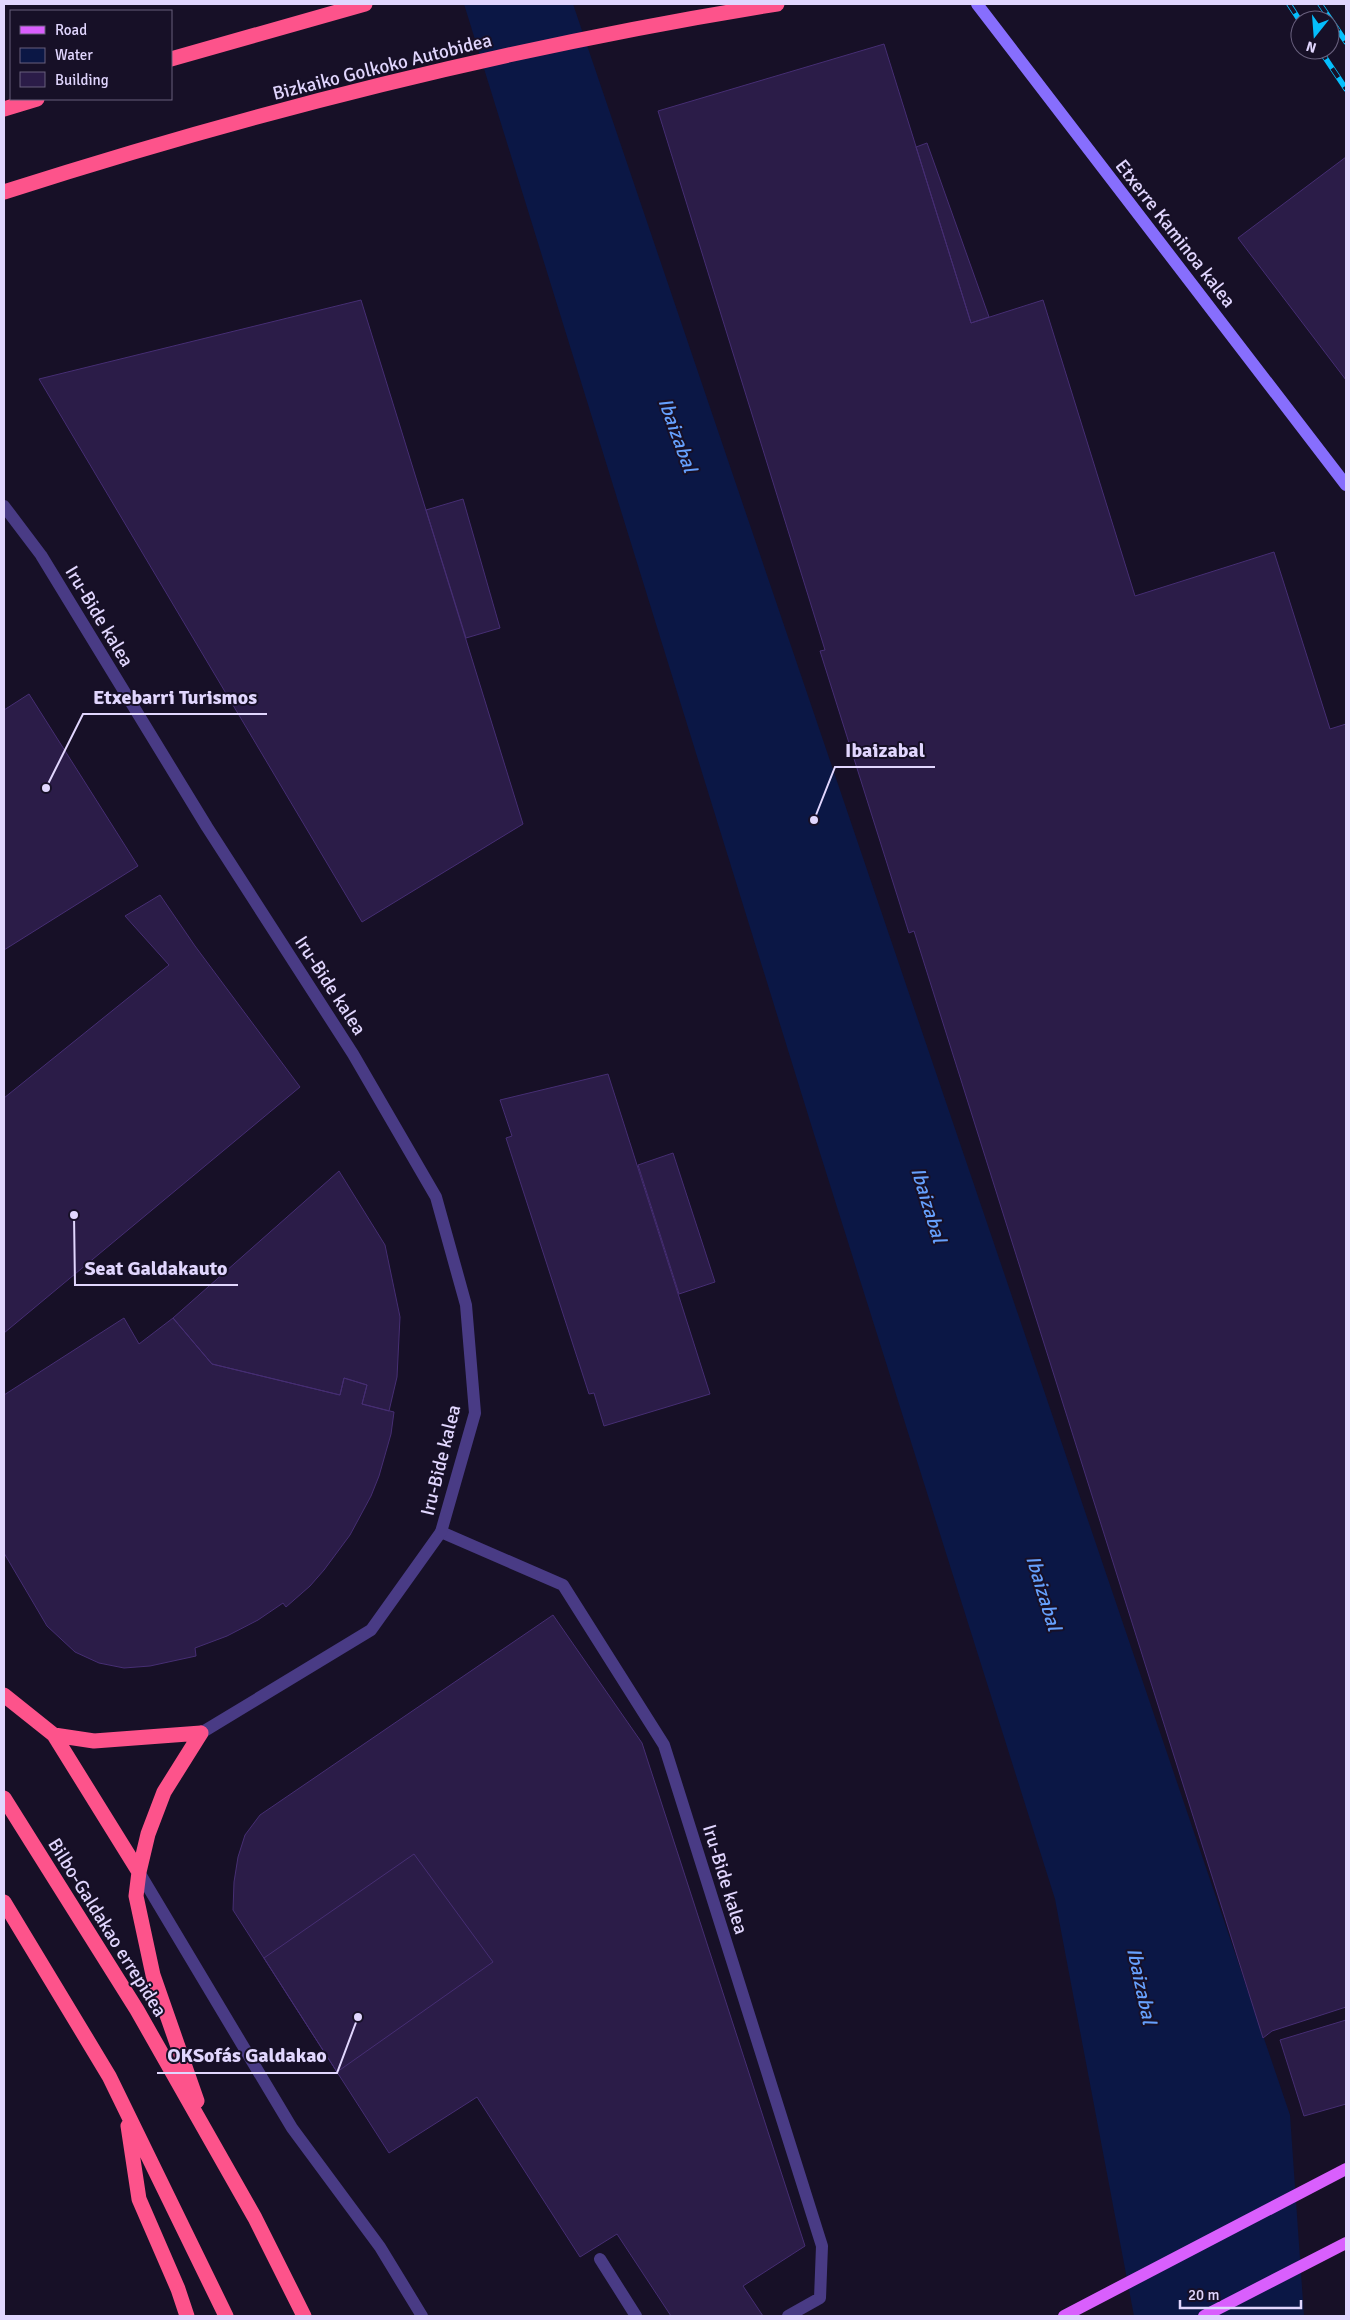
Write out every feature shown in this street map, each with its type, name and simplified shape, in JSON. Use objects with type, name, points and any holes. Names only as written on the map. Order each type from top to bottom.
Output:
[{"type":"highway","points":[[172,59],[365,4]]},
{"type":"highway","name":"Bizkaiko Golkoko Autobidea","points":[[4,192],[86,165],[411,76],[560,43],[701,16],[776,4]]},
{"type":"highway","points":[[4,109],[34,100]]},
{"type":"highway","points":[[4,1695],[54,1735],[139,1872]]},
{"type":"highway","points":[[54,1735],[94,1741],[201,1733]]},
{"type":"highway","points":[[201,1733],[164,1792],[148,1834],[139,1872],[136,1896],[153,1975],[209,2136]]},
{"type":"highway","name":"Bilbo-Galdakao errepidea","points":[[4,1798],[137,2010],[254,2218],[304,2316]]},
{"type":"highway","points":[[4,1902],[89,2041],[126,2110],[226,2316]]},
{"type":"highway","points":[[126,2110],[139,2199],[178,2289],[186,2316]]},
{"type":"main road","points":[[1064,2316],[1346,2169]]},
{"type":"main road","points":[[1204,2316],[1346,2243]]},
{"type":"street","name":"Etxerre Kaminoa kalea","points":[[977,4],[1047,98],[1346,485]]},
{"type":"street","name":"Iru-Bide kalea","points":[[4,506],[41,555],[207,827],[353,1054],[436,1197],[466,1305],[475,1413],[441,1532],[371,1630],[201,1733]]},
{"type":"street","name":"Iru-Bide kalea","points":[[441,1532],[563,1585],[664,1745],[822,2246],[820,2298],[788,2316]]},
{"type":"street","points":[[139,1872],[292,2128],[380,2247],[422,2316]]},
{"type":"street","points":[[600,2259],[636,2316]]},
{"type":"water","points":[[464,4],[573,4],[1290,2115],[1304,2316],[1134,2316],[1055,1899],[814,1134]]},
{"type":"building","points":[[884,44],[971,323],[1043,300],[1135,596],[1274,552],[1330,729],[1346,724],[1346,2007],[1272,2031],[1263,2038],[914,931],[909,933],[820,651],[825,650],[658,111]]},
{"type":"building","points":[[927,143],[989,317],[971,323],[916,147]]},
{"type":"building","points":[[1346,157],[1346,380],[1238,238]]},
{"type":"building","points":[[361,300],[523,824],[362,922],[39,379]]},
{"type":"building","points":[[463,499],[500,628],[466,638],[426,510]]},
{"type":"building","points":[[29,694],[138,866],[4,950],[4,710]]},
{"type":"building","points":[[160,895],[195,946],[300,1087],[4,1333],[4,1098],[169,965],[125,916]]},
{"type":"building","points":[[608,1074],[710,1394],[604,1426],[594,1393],[589,1394],[506,1138],[512,1136],[500,1100]]},
{"type":"building","points":[[673,1153],[715,1282],[679,1294],[638,1165]]},
{"type":"building","points":[[339,1171],[385,1245],[400,1317],[397,1377],[389,1411],[362,1404],[367,1385],[344,1378],[340,1395],[212,1364],[173,1318]]},
{"type":"building","points":[[124,1318],[139,1344],[173,1318],[212,1364],[340,1395],[344,1378],[367,1385],[362,1404],[394,1412],[391,1434],[371,1496],[350,1535],[310,1586],[286,1607],[283,1603],[258,1620],[227,1636],[195,1648],[196,1656],[150,1666],[124,1668],[99,1663],[75,1652],[47,1626],[4,1553],[4,1395]]},
{"type":"building","points":[[553,1615],[642,1743],[805,2246],[743,2286],[763,2316],[671,2316],[617,2234],[580,2257],[477,2097],[389,2153],[233,1910],[234,1882],[238,1857],[245,1835],[260,1815]]},
{"type":"building","points":[[414,1854],[493,1962],[337,2072],[264,1958]]},
{"type":"building","points":[[1346,2020],[1346,2104],[1304,2116],[1280,2040]]},
{"type":"railway","points":[[1289,4],[1293,10]]},
{"type":"railway","points":[[1320,4],[1346,42]]},
{"type":"railway","points":[[1327,60],[1346,89]]},
{"type":"place","name":"Etxebarri Turismos","points":[[46,788]]},
{"type":"place","name":"Ibaizabal","points":[[814,820]]},
{"type":"place","name":"Seat Galdakauto","points":[[74,1215]]},
{"type":"place","name":"OKSofás Galdakao","points":[[358,2017]]}]
